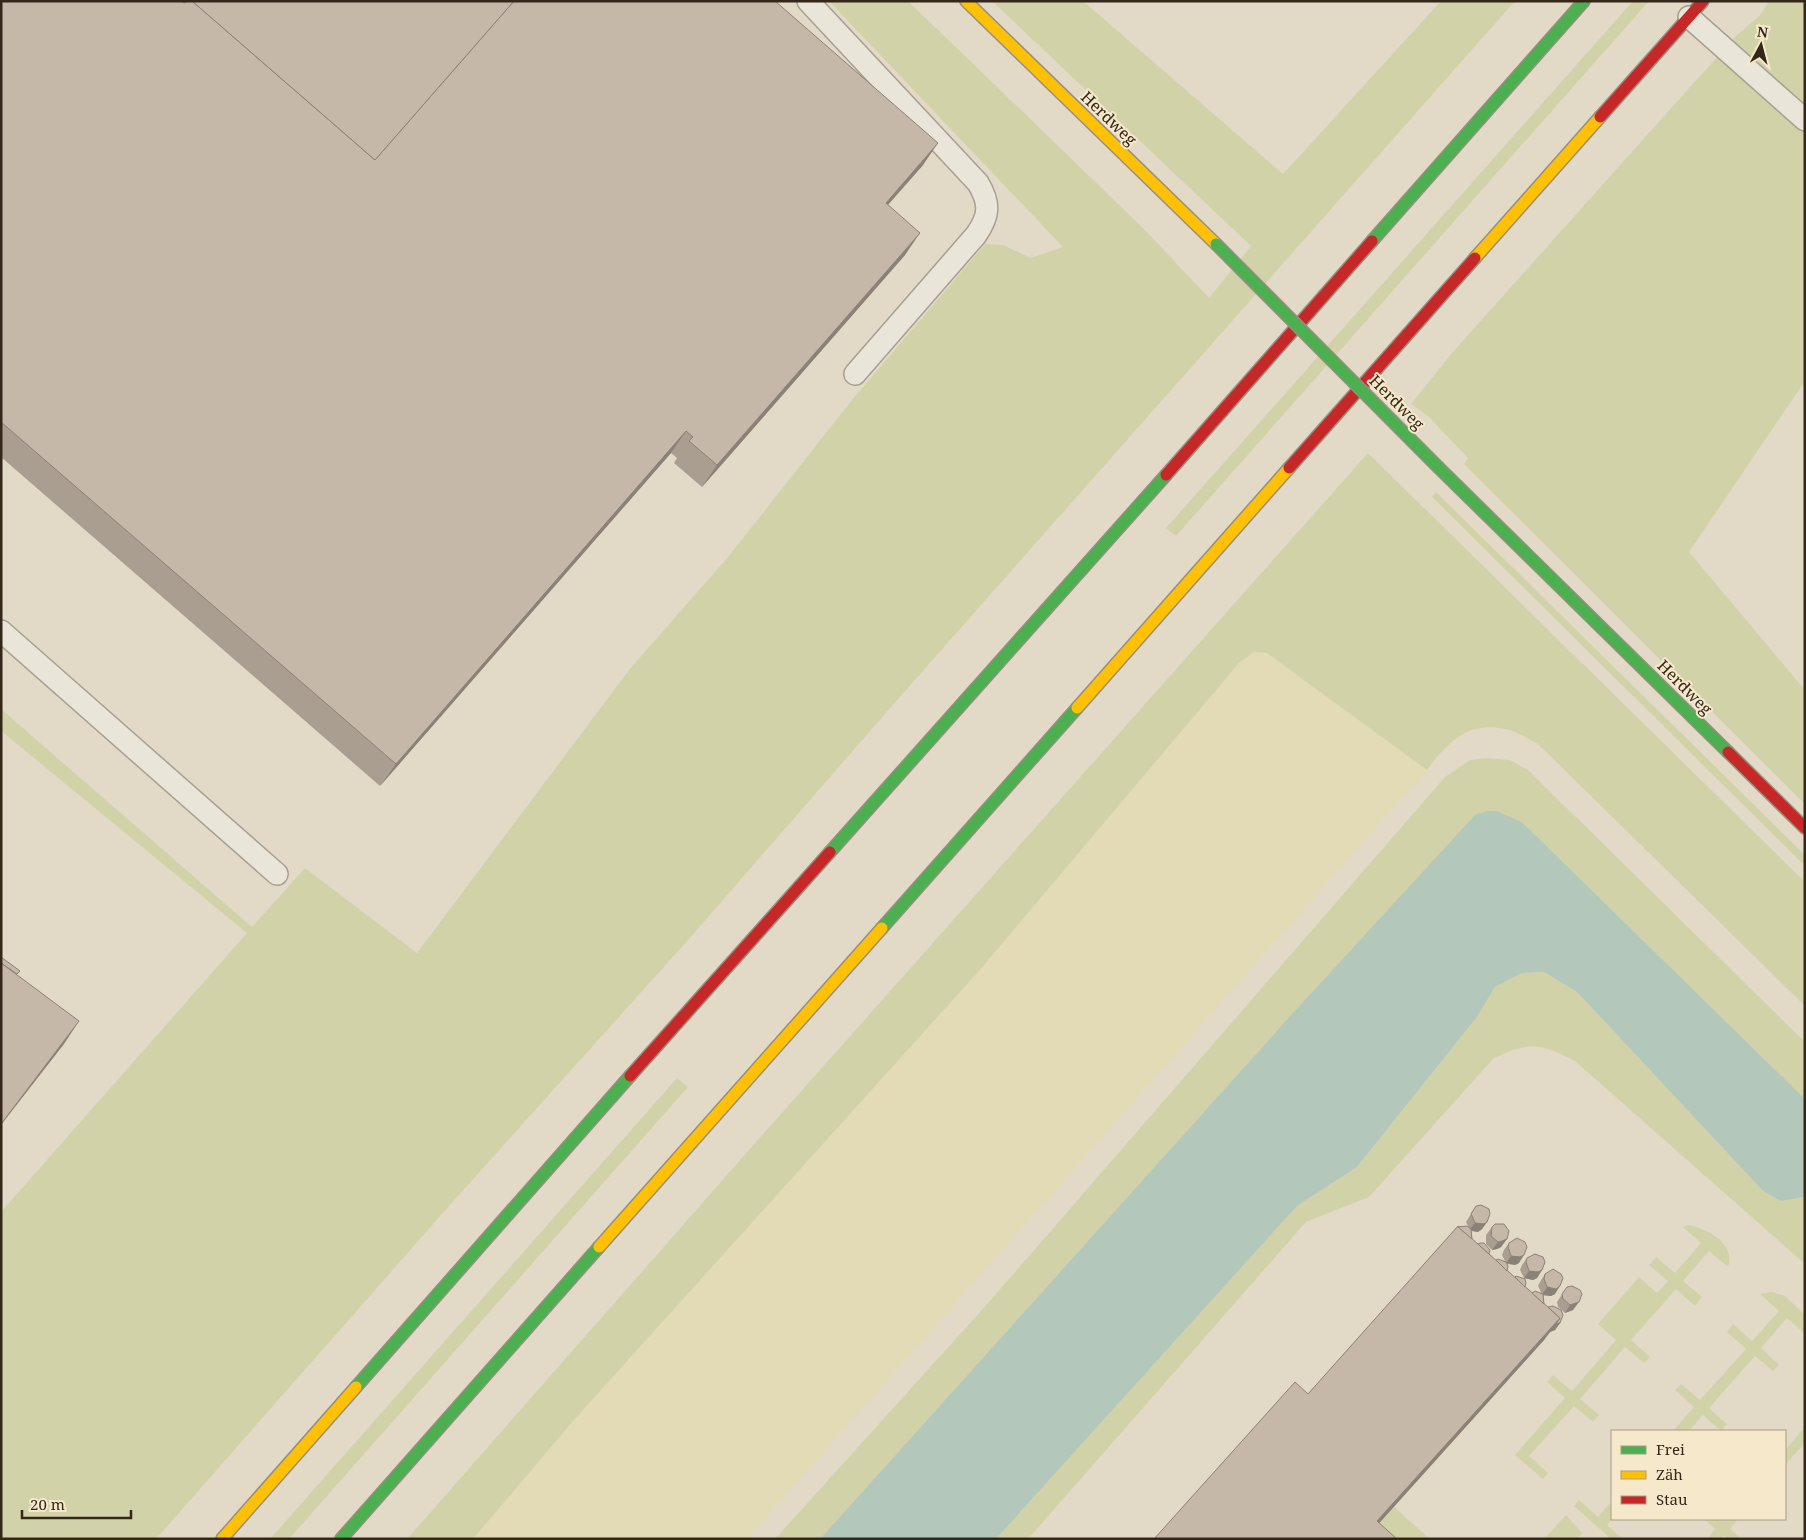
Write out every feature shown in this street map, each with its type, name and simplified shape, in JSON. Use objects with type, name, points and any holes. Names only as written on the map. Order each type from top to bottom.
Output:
[{"type":"main road","name":"Herdweg","points":[[966,1],[1216,244],[1439,468],[1805,828]]},
{"type":"main road","points":[[222,1539],[620,1087],[1178,462],[1584,1]]},
{"type":"main road","points":[[341,1539],[1696,9]]},
{"type":"lane","points":[[808,1],[978,183],[986,197],[987,212],[983,225],[855,374]]},
{"type":"lane","points":[[1696,9],[1805,120]]},
{"type":"lane","points":[[1,631],[277,874]]},
{"type":"shaded area","points":[[1254,652],[1267,653],[1427,770],[747,1539],[473,1539],[573,1421],[978,972],[1239,663]]},
{"type":"shaded area","points":[[1487,811],[1497,811],[1523,823],[1805,1099],[1805,1195],[1781,1201],[1763,1191],[1577,992],[1544,972],[1522,973],[1495,987],[1477,1017],[1357,1167],[1297,1206],[996,1539],[820,1539],[1282,1025],[1475,815]]},
{"type":"green space","points":[[829,1],[908,1],[1145,230],[1209,298],[1251,246],[992,1],[1083,1],[1283,174],[1441,1],[1515,1],[891,707],[689,939],[449,1206],[156,1539],[1,1539],[1,1212],[247,933],[1,731],[1,709],[252,927],[305,868],[417,953],[629,670],[728,557],[852,400],[985,244],[1003,245],[1031,258],[1063,247]]},
{"type":"green space","points":[[1633,1],[1649,1],[1176,536],[1166,528]]},
{"type":"green space","points":[[1770,1],[1805,1],[1805,381],[1689,552],[1805,690],[1805,804],[1464,464],[1468,458],[1428,416],[1411,404],[1452,353],[1736,36],[1759,16]]},
{"type":"green space","points":[[1368,453],[1805,882],[1805,1006],[1538,744],[1509,730],[1492,727],[1480,728],[1460,736],[1451,743],[1427,770],[1267,653],[1254,652],[1239,663],[978,972],[573,1421],[473,1539],[407,1539],[741,1159]]},
{"type":"green space","points":[[1436,492],[1805,855],[1805,866],[1432,497]]},
{"type":"green space","points":[[1486,758],[1510,760],[1528,770],[1805,1042],[1805,1099],[1523,823],[1282,1025],[820,1539],[775,1539],[989,1302],[1445,777],[1470,760]]},
{"type":"green space","points":[[1544,972],[1577,992],[1763,1191],[1803,1197],[1805,1195],[1805,1264],[1576,1062],[1544,1048],[1525,1047],[1516,1049],[1493,1059],[1369,1197],[1306,1222],[1028,1539],[996,1539],[1297,1206],[1357,1167],[1477,1017],[1495,987],[1522,973]]},
{"type":"green space","points":[[677,1078],[688,1087],[289,1539],[270,1539]]},
{"type":"green space","points":[[1688,1225],[1711,1234],[1724,1244],[1728,1251],[1728,1267],[1709,1251],[1683,1281],[1702,1297],[1695,1306],[1676,1289],[1631,1340],[1650,1357],[1644,1363],[1625,1347],[1580,1399],[1599,1415],[1593,1422],[1574,1406],[1529,1456],[1548,1473],[1543,1479],[1515,1455],[1565,1398],[1547,1382],[1553,1375],[1572,1391],[1616,1340],[1598,1324],[1639,1277],[1657,1293],[1668,1281],[1649,1265],[1656,1257],[1675,1273],[1701,1243],[1683,1227]]},
{"type":"green space","points":[[1772,1292],[1785,1296],[1805,1315],[1805,1334],[1787,1318],[1761,1348],[1779,1365],[1773,1371],[1755,1356],[1709,1408],[1727,1424],[1722,1430],[1703,1415],[1690,1430],[1674,1430],[1694,1407],[1675,1390],[1681,1384],[1700,1400],[1746,1349],[1727,1332],[1733,1324],[1752,1341],[1779,1311],[1760,1294]]},
{"type":"green space","points":[[1805,1427],[1805,1443],[1786,1464],[1786,1449]]},
{"type":"green space","points":[[1579,1500],[1598,1517],[1611,1502],[1611,1520],[1607,1525],[1623,1539],[1611,1539],[1574,1506]]},
{"type":"green space","points":[[1394,1507],[1430,1539],[1365,1539]]},
{"type":"green space","points":[[1566,1515],[1582,1533],[1577,1539],[1544,1539]]},
{"type":"green space","points":[[1705,1520],[1737,1520],[1730,1529],[1741,1539],[1727,1539],[1724,1536],[1721,1539],[1707,1539],[1715,1529]]},
{"type":"building","points":[[1,1],[181,1],[185,3],[192,1],[375,160],[514,1],[775,1],[938,143],[886,203],[920,233],[717,465],[689,441],[693,437],[686,431],[396,764],[1,422]]},
{"type":"building","points":[[192,1],[514,1],[375,160]]},
{"type":"building","points":[[1,957],[20,971],[17,974],[1,963]]},
{"type":"building","points":[[1,963],[79,1021],[1,1124]]},
{"type":"building","points":[[1481,1205],[1489,1209],[1490,1214],[1487,1222],[1484,1224],[1475,1223],[1471,1214],[1476,1206]]},
{"type":"building","points":[[1495,1224],[1504,1224],[1509,1231],[1507,1239],[1498,1242],[1491,1236],[1492,1227]]},
{"type":"building","points":[[1458,1226],[1560,1318],[1377,1521],[1397,1539],[1154,1539],[1295,1382],[1308,1394]]},
{"type":"building","points":[[1467,1226],[1471,1229],[1472,1239],[1458,1227]]},
{"type":"building","points":[[1517,1238],[1525,1242],[1527,1247],[1524,1255],[1520,1257],[1511,1256],[1508,1247],[1509,1243]]},
{"type":"building","points":[[1484,1243],[1490,1250],[1489,1254],[1478,1244]]},
{"type":"building","points":[[1535,1254],[1543,1257],[1545,1262],[1542,1270],[1538,1272],[1529,1271],[1526,1262],[1527,1258]]},
{"type":"building","points":[[1496,1260],[1506,1262],[1508,1266],[1507,1271]]},
{"type":"building","points":[[1553,1269],[1561,1274],[1563,1278],[1560,1286],[1556,1289],[1547,1287],[1544,1279],[1545,1274]]},
{"type":"building","points":[[1515,1277],[1525,1279],[1525,1287]]},
{"type":"building","points":[[1572,1286],[1580,1290],[1582,1294],[1579,1302],[1570,1305],[1563,1299],[1562,1294],[1567,1287]]},
{"type":"building","points":[[1535,1291],[1543,1294],[1544,1304],[1532,1293]]},
{"type":"building","points":[[1553,1306],[1561,1310],[1563,1315],[1560,1323],[1556,1324],[1560,1318],[1548,1307]]},
{"type":"traffic: fast","points":[[1372,241],[1584,1]]},
{"type":"traffic: fast","points":[[1216,244],[1439,468]]},
{"type":"traffic: fast","points":[[1439,468],[1728,752]]},
{"type":"traffic: fast","points":[[830,852],[1166,475]]},
{"type":"traffic: fast","points":[[882,928],[1077,708]]},
{"type":"traffic: fast","points":[[356,1387],[630,1076]]},
{"type":"traffic: fast","points":[[341,1539],[599,1247]]},
{"type":"traffic: slow","points":[[966,1],[1216,244]]},
{"type":"traffic: slow","points":[[1475,258],[1600,117]]},
{"type":"traffic: slow","points":[[1077,708],[1289,468]]},
{"type":"traffic: slow","points":[[599,1247],[882,928]]},
{"type":"traffic: slow","points":[[222,1539],[356,1387]]},
{"type":"traffic: jam","points":[[1600,117],[1703,1]]},
{"type":"traffic: jam","points":[[1166,475],[1372,241]]},
{"type":"traffic: jam","points":[[1289,468],[1475,258]]},
{"type":"traffic: jam","points":[[1728,752],[1805,828]]},
{"type":"traffic: jam","points":[[630,1076],[830,852]]}]
